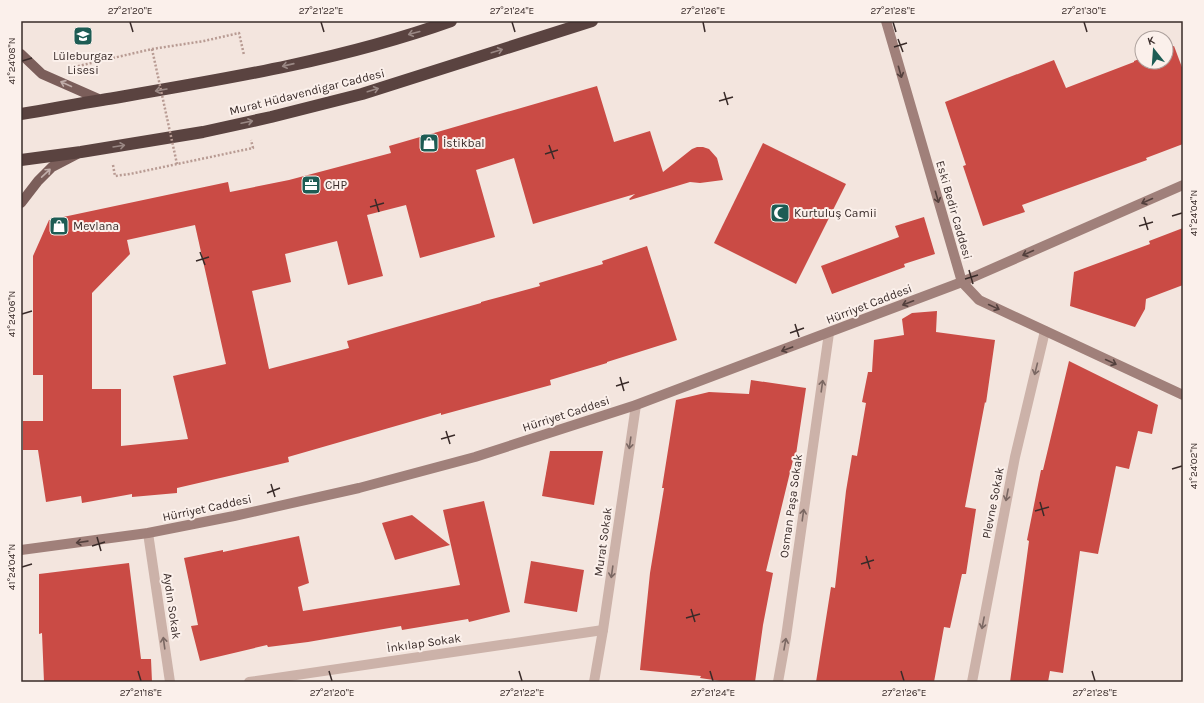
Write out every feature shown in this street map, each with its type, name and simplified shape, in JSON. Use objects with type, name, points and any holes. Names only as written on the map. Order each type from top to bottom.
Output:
[{"type":"highway","points":[[21,114],[248,74],[339,54],[420,32],[451,21]]},
{"type":"highway","name":"Murat Hüdavendigar Caddesi","points":[[21,160],[81,152],[203,132],[271,117],[362,94],[592,21]]},
{"type":"main road","points":[[21,54],[42,74],[101,100]]},
{"type":"main road","points":[[21,203],[38,181],[52,167],[81,152]]},
{"type":"street","name":"Eski Bedir Caddesi","points":[[886,21],[962,282],[979,300],[1183,395]]},
{"type":"street","name":"Hürriyet Caddesi","points":[[21,550],[148,533],[359,488],[476,457],[636,405],[962,282],[1183,185]]},
{"type":"street","name":"Plevne Sokak","points":[[972,682],[1015,457],[1045,331]]},
{"type":"street","name":"Osman Paşa Sokak","points":[[778,682],[786,637],[829,333]]},
{"type":"street","name":"Murat Sokak","points":[[594,682],[636,405]]},
{"type":"street","name":"Aydın Sokak","points":[[148,533],[170,682]]},
{"type":"street","name":"İnkılap Sokak","points":[[249,682],[603,630]]},
{"type":"path","points":[[93,64],[152,49],[204,41],[240,33],[248,74]]},
{"type":"path","points":[[152,49],[177,164]]},
{"type":"path","points":[[130,174],[237,151]]},
{"type":"building","points":[[1174,46],[1183,70],[1183,144],[1146,158],[1147,160],[1022,205],[1025,212],[983,226],[963,166],[966,165],[945,102],[1054,60],[1066,88],[1134,62],[1134,70],[1174,70]]},
{"type":"building","points":[[597,86],[614,142],[650,131],[663,172],[692,149],[703,147],[709,149],[717,158],[723,180],[700,183],[690,182],[630,200],[629,199],[635,194],[533,224],[514,158],[476,170],[495,237],[420,258],[406,205],[367,215],[383,276],[348,285],[337,241],[285,254],[291,282],[252,291],[269,369],[349,348],[347,341],[540,286],[539,283],[603,264],[602,261],[647,246],[677,340],[550,380],[551,385],[441,415],[441,413],[288,457],[289,462],[177,488],[177,493],[132,497],[132,494],[82,503],[81,496],[46,502],[38,450],[23,450],[23,421],[43,421],[43,375],[33,375],[33,256],[49,220],[228,182],[230,192],[289,180],[391,153],[389,146]],"holes":[[[195,225],[226,364],[173,376],[188,439],[121,446],[121,389],[92,389],[92,293],[130,254],[127,240]]]},
{"type":"building","name":"Kurtuluş Camii","points":[[763,143],[846,184],[796,284],[714,243]]},
{"type":"building","points":[[924,217],[935,254],[904,264],[905,267],[832,294],[821,266],[899,237],[895,226]]},
{"type":"building","points":[[1183,228],[1183,285],[1146,299],[1145,309],[1135,327],[1070,306],[1074,272],[1150,244],[1149,241]]},
{"type":"building","points":[[937,311],[936,332],[995,340],[986,403],[985,402],[965,507],[976,509],[966,574],[962,574],[950,628],[944,627],[934,682],[816,682],[831,587],[835,588],[846,491],[852,455],[857,456],[866,403],[862,402],[868,372],[872,372],[874,340],[904,335],[902,319],[912,313]]},
{"type":"building","points":[[1069,361],[1158,405],[1152,434],[1138,431],[1129,469],[1116,466],[1098,554],[1080,551],[1063,673],[1050,671],[1048,682],[1010,682],[1029,541],[1027,540],[1041,470],[1043,470]]},
{"type":"building","points":[[751,380],[806,388],[795,461],[793,460],[766,571],[773,573],[763,625],[755,682],[727,682],[700,678],[701,676],[640,670],[650,573],[664,488],[662,488],[676,400],[709,392],[749,394]]},
{"type":"building","points":[[550,451],[603,451],[594,505],[542,496]]},
{"type":"building","points":[[484,501],[510,612],[469,622],[468,619],[402,630],[401,626],[308,642],[268,647],[267,645],[200,661],[191,626],[198,625],[184,558],[223,550],[223,552],[299,536],[309,583],[298,587],[303,611],[460,585],[443,510]]},
{"type":"building","points":[[412,515],[450,545],[395,560],[382,523]]},
{"type":"building","points":[[531,561],[584,570],[577,612],[524,603]]},
{"type":"building","points":[[129,563],[141,659],[151,659],[152,682],[44,682],[42,633],[39,634],[39,574]]},
{"type":"place","name":"Lüleburgaz Lisesi","points":[[83,36]]},
{"type":"place","name":"İstikbal","points":[[429,143]]},
{"type":"place","name":"CHP","points":[[311,185]]},
{"type":"place","name":"Kurtuluş Camii","points":[[780,213]]},
{"type":"place","name":"Mevlana","points":[[59,226]]}]
